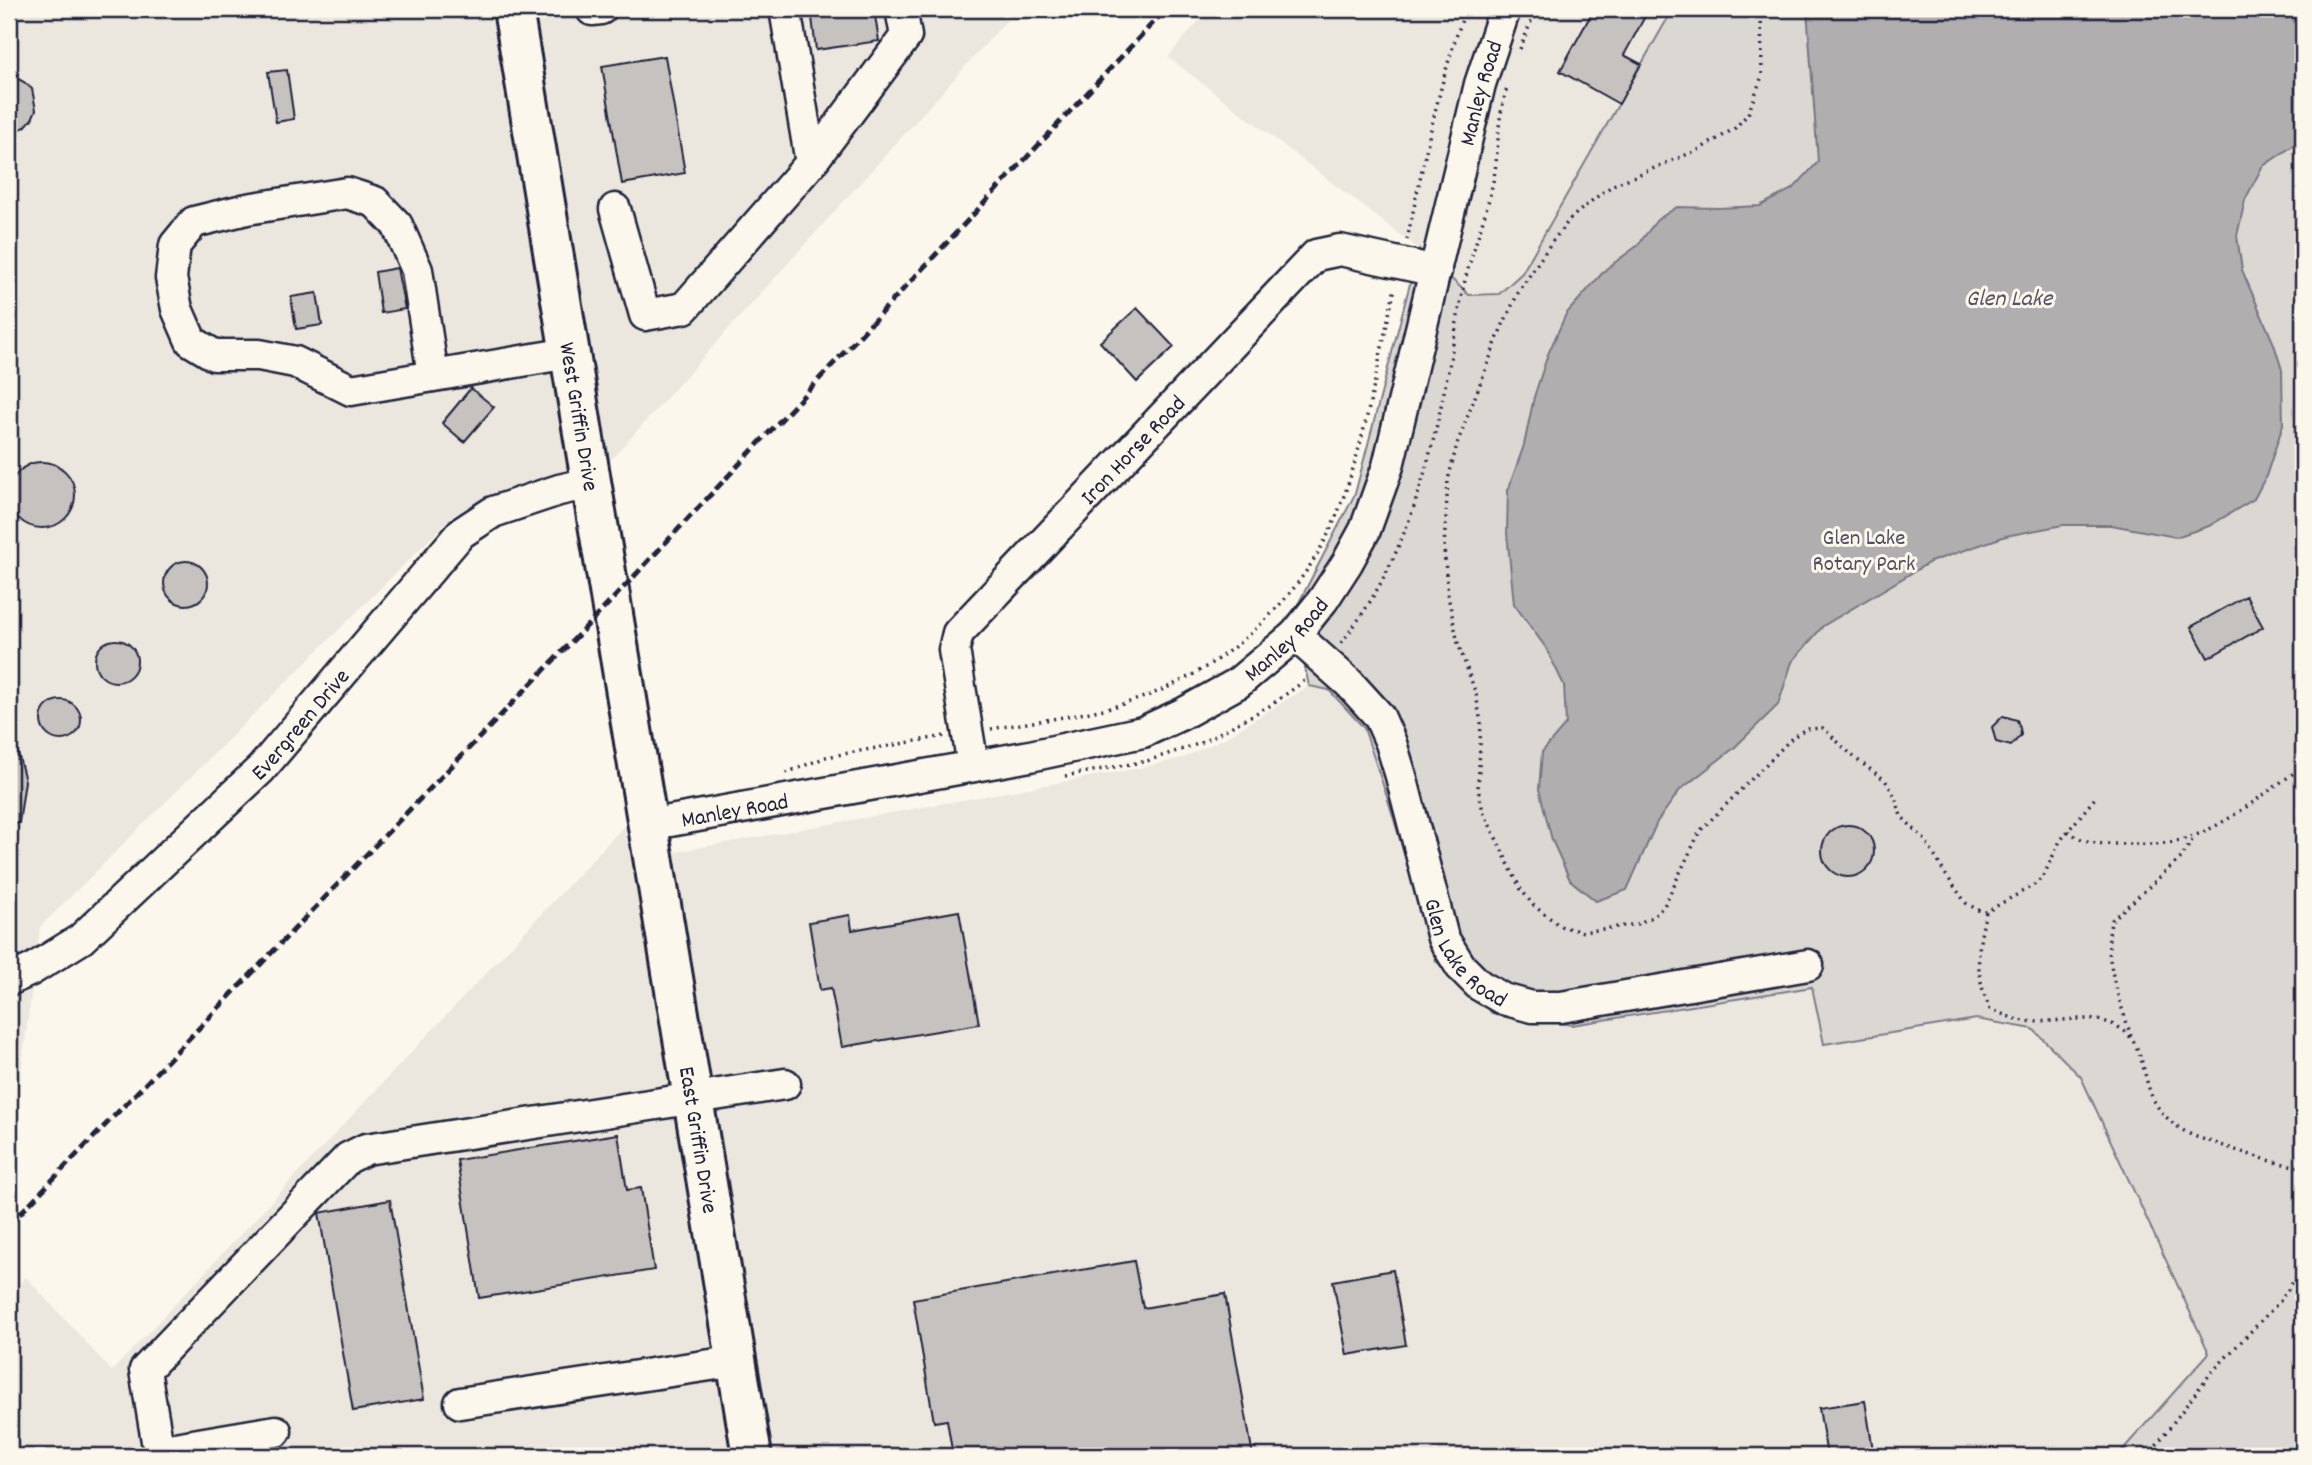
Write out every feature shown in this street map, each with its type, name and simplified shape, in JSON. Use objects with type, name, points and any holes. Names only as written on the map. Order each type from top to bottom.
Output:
[{"type":"main road","name":"West Griffin Drive","points":[[513,9],[648,825]]},
{"type":"main road","name":"East Griffin Drive","points":[[648,825],[752,1456]]},
{"type":"street","points":[[785,9],[811,163]]},
{"type":"street","points":[[615,209],[645,315],[684,308],[811,163],[906,36],[901,9]]},
{"type":"street","name":"Manley Road","points":[[648,825],[1143,732],[1238,683],[1295,635],[1323,600],[1347,563],[1376,501],[1398,428],[1480,84],[1505,9]]},
{"type":"street","points":[[433,376],[417,270],[397,225],[375,202],[347,193],[247,209],[194,222],[175,245],[171,278],[177,309],[191,341],[214,355],[259,355],[295,362],[351,390],[569,353]]},
{"type":"street","name":"Iron Horse Road","points":[[973,766],[954,650],[958,633],[1316,255],[1340,250],[1436,271]]},
{"type":"street","name":"Evergreen Drive","points":[[9,980],[31,970],[81,939],[261,769],[461,533],[493,512],[590,483]]},
{"type":"street","name":"Glen Lake Road","points":[[1295,635],[1349,683],[1379,716],[1401,776],[1443,938],[1461,967],[1479,985],[1503,999],[1532,1006],[1561,1007],[1808,965]]},
{"type":"street","points":[[276,1431],[163,1450],[157,1441],[145,1370],[348,1158],[366,1149],[785,1084]]},
{"type":"street","points":[[460,1403],[737,1361]]},
{"type":"path","points":[[781,775],[826,758],[1100,710],[1153,693],[1209,666],[1232,649],[1277,607],[1313,560],[1340,507],[1360,441],[1444,80],[1466,9]]},
{"type":"path","points":[[1519,50],[1536,9]]},
{"type":"path","points":[[1761,9],[1762,76],[1748,114],[1735,128],[1698,150],[1613,185],[1571,218],[1518,293],[1501,329],[1457,444],[1448,480],[1444,548],[1448,596],[1458,643],[1475,694],[1480,723],[1478,789],[1483,811],[1521,888],[1533,905],[1560,926],[1583,932],[1637,924],[1654,916],[1664,906],[1700,831],[1793,737],[1806,729],[1823,727],[1856,759],[1885,780],[1895,796],[1901,816],[1924,840],[1966,903],[1986,912],[2034,885],[2043,877],[2060,841],[2095,798]]},
{"type":"path","points":[[1060,777],[1147,761],[1201,743],[1271,705],[1302,684],[1325,662],[1354,627],[1394,559],[1420,492],[1462,296],[1492,186],[1499,152],[1500,116],[1508,82]]},
{"type":"path","points":[[2068,831],[2103,846],[2172,842],[2195,835],[2232,817],[2303,768]]},
{"type":"path","points":[[2195,835],[2181,858],[2112,920],[2108,930],[2112,965],[2145,1079],[2161,1112],[2187,1133],[2267,1160],[2303,1167]]},
{"type":"path","points":[[1986,912],[1977,959],[1990,1009],[2028,1021],[2076,1018],[2098,1020],[2119,1028],[2132,1039]]},
{"type":"path","points":[[2148,1456],[2210,1374],[2281,1300],[2303,1267]]},
{"type":"path","points":[[2297,1456],[2303,1454]]},
{"type":"shaded area","points":[[9,9],[1017,9],[590,483],[522,496],[455,514],[40,927],[9,1165]]},
{"type":"shaded area","points":[[1209,9],[1673,9],[1523,273],[1499,294],[1469,295],[1419,249],[1168,57]]},
{"type":"shaded area","points":[[1309,686],[1329,690],[1364,728],[1390,806],[1572,1025],[1813,987],[1825,1044],[1976,1019],[2033,1029],[2081,1077],[2209,1353],[2117,1456],[9,1456],[9,1296],[26,1277],[112,1371],[625,825],[722,1390],[653,856],[1145,767],[1185,757],[1223,739]]},
{"type":"green space","name":"Glen Lake Rotary Park","points":[[1673,9],[2303,9],[2303,1456],[2117,1456],[2209,1353],[2081,1077],[2033,1029],[1976,1019],[1824,1044],[1812,987],[1572,1025],[1492,1013],[1436,961],[1364,728],[1329,690],[1309,686],[1293,614],[1355,494],[1419,249],[1469,295],[1499,294],[1522,273]]},
{"type":"water","name":"Glen Lake","points":[[1807,9],[2303,9],[2303,135],[2297,143],[2262,167],[2245,200],[2237,236],[2242,270],[2274,344],[2282,370],[2283,425],[2266,476],[2254,499],[2209,526],[2176,537],[2111,525],[2063,525],[2006,536],[1930,562],[1823,626],[1792,662],[1778,705],[1734,748],[1680,790],[1657,822],[1627,890],[1596,901],[1570,880],[1552,840],[1539,789],[1542,752],[1566,724],[1564,685],[1546,648],[1514,604],[1507,533],[1508,490],[1524,445],[1534,397],[1548,354],[1566,314],[1606,269],[1637,246],[1657,220],[1677,207],[1760,206],[1794,188],[1818,162]]},
{"type":"building","points":[[811,9],[874,9],[879,41],[816,50]]},
{"type":"building","points":[[1594,9],[1649,9],[1624,55],[1641,64],[1619,104],[1560,71]]},
{"type":"building","points":[[665,56],[685,173],[622,184],[602,66]]},
{"type":"building","points":[[287,70],[294,119],[276,122],[268,72]]},
{"type":"building","points":[[9,74],[32,89],[36,110],[25,127],[9,134]]},
{"type":"building","points":[[397,268],[405,309],[381,313],[375,272]]},
{"type":"building","points":[[317,293],[322,325],[296,329],[291,297]]},
{"type":"building","points":[[1137,308],[1174,347],[1137,382],[1100,342]]},
{"type":"building","points":[[471,388],[494,407],[464,442],[442,423]]},
{"type":"building","points":[[48,462],[66,471],[73,482],[73,508],[66,519],[55,526],[36,528],[18,519],[11,508],[9,489],[18,471],[29,464]]},
{"type":"building","points":[[186,561],[195,562],[202,567],[207,574],[207,592],[202,599],[195,604],[186,605],[177,604],[170,599],[165,592],[164,583],[165,574],[170,567],[177,562]]},
{"type":"building","points":[[2246,596],[2263,627],[2208,658],[2191,627]]},
{"type":"building","points":[[116,640],[131,646],[137,661],[131,676],[116,682],[101,676],[95,661],[101,646]]},
{"type":"building","points":[[61,700],[69,701],[75,706],[80,712],[80,728],[75,734],[69,739],[61,740],[53,739],[47,734],[42,728],[41,720],[42,712],[47,706],[53,701]]},
{"type":"building","points":[[2003,716],[2017,720],[2020,728],[2021,735],[2011,746],[1996,742],[1992,727]]},
{"type":"building","points":[[15,741],[25,781],[19,823],[9,823],[9,742]]},
{"type":"building","points":[[1848,825],[1858,827],[1866,833],[1872,841],[1872,861],[1866,869],[1858,875],[1848,877],[1838,875],[1830,869],[1824,861],[1822,851],[1824,841],[1830,833],[1838,827]]},
{"type":"building","points":[[959,911],[979,1024],[842,1047],[831,988],[820,990],[809,922],[850,915],[852,930]]},
{"type":"building","points":[[618,1134],[627,1190],[641,1188],[654,1270],[479,1298],[457,1160]]},
{"type":"building","points":[[390,1200],[424,1399],[353,1411],[319,1213]]},
{"type":"building","points":[[1134,1261],[1143,1308],[1225,1294],[1253,1456],[953,1456],[947,1420],[934,1422],[913,1299]]},
{"type":"building","points":[[1393,1270],[1406,1345],[1347,1355],[1333,1281]]},
{"type":"building","points":[[1865,1401],[1874,1456],[1827,1456],[1819,1408]]},
{"type":"railway","points":[[9,1225],[610,602],[1166,9]]}]
